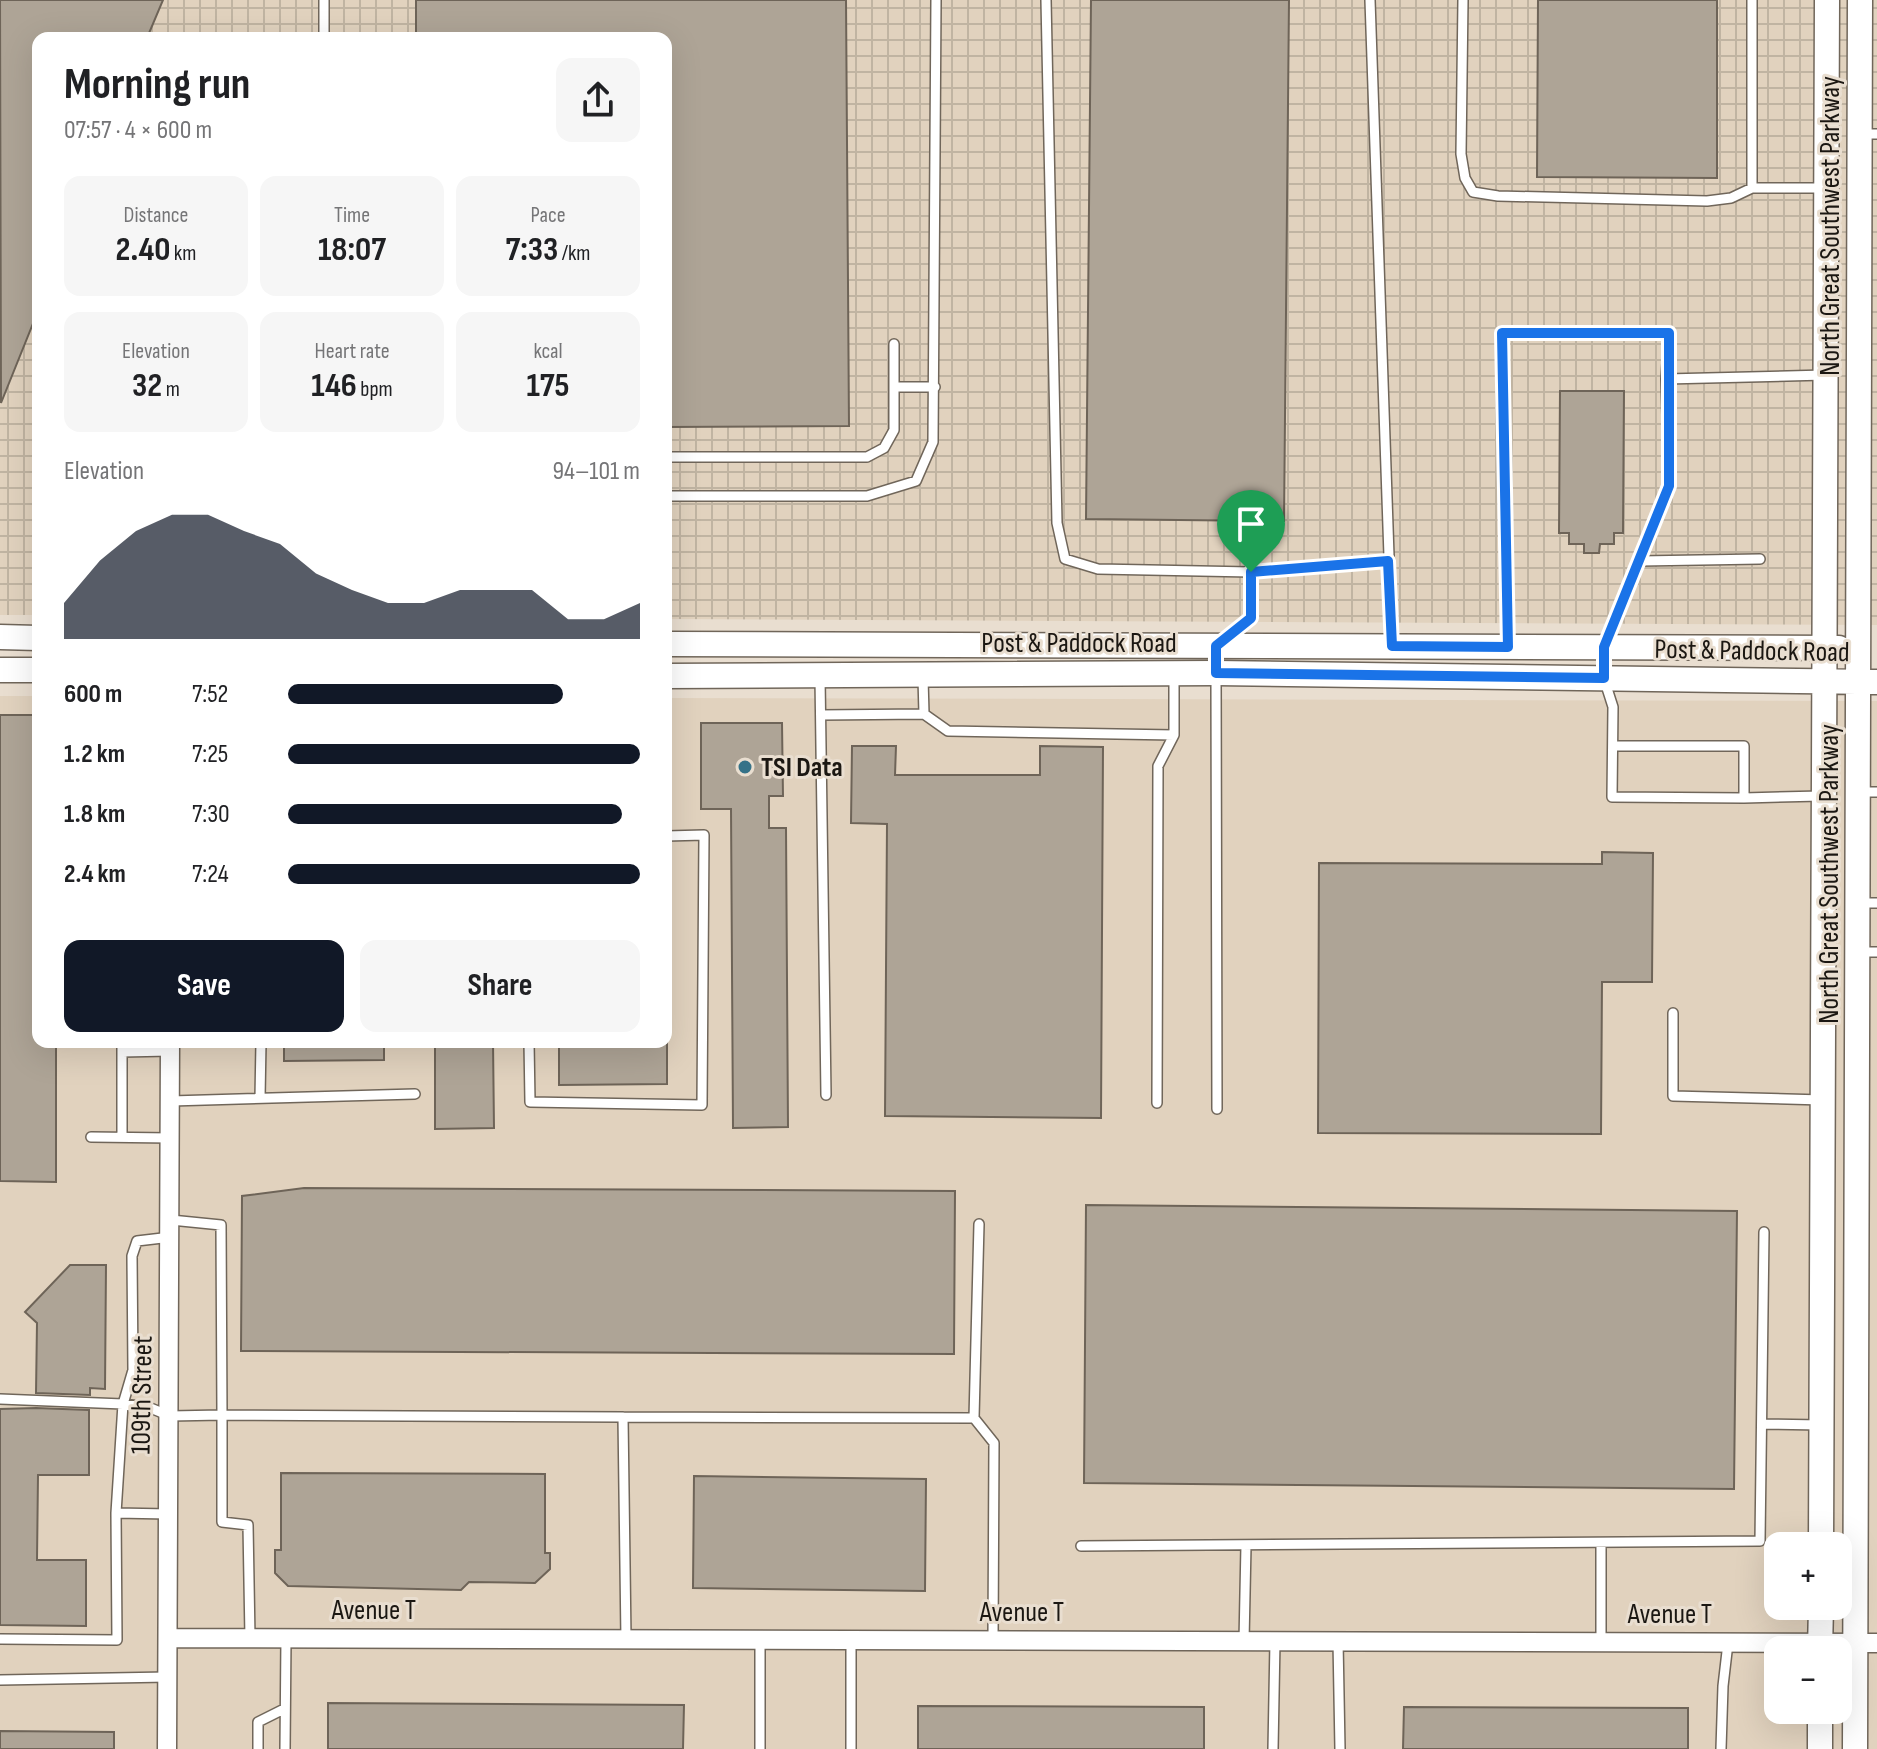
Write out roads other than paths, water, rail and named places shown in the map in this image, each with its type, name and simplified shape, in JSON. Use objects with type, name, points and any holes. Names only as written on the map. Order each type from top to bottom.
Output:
[{"type":"street","name":"North Great Southwest Parkway","points":[[1821,1532],[1827,0]]},
{"type":"street","name":"North Great Southwest Parkway","points":[[1855,1749],[1866,1643],[1859,1100],[1868,952],[1869,682],[1864,240],[1860,188],[1869,134],[1860,0]]},
{"type":"street","points":[[1826,188],[1860,188]]},
{"type":"street","points":[[0,637],[32,638]]},
{"type":"street","name":"Post & Paddock Road","points":[[672,644],[1869,648]]},
{"type":"street","points":[[1216,646],[1216,673]]},
{"type":"street","points":[[1604,647],[1604,678]]},
{"type":"street","points":[[0,670],[32,670]]},
{"type":"street","name":"Post & Paddock Road","points":[[672,676],[1216,673],[1869,682]]},
{"type":"street","name":"109th Street","points":[[167,1749],[170,1048]]},
{"type":"street","points":[[1823,1100],[1859,1100]]},
{"type":"street","name":"Avenue T","points":[[168,1638],[1764,1644]]},
{"type":"street","points":[[1820,1724],[1820,1749]]},
{"type":"lane","points":[[324,0],[324,32]]},
{"type":"lane","points":[[672,496],[867,496],[916,481],[933,442],[936,0]]},
{"type":"lane","points":[[1046,0],[1057,523],[1065,559],[1098,569],[1251,572],[1388,561]]},
{"type":"lane","points":[[1370,0],[1392,646]]},
{"type":"lane","points":[[1463,0],[1461,154],[1465,178],[1473,192],[1498,196],[1707,201],[1731,198],[1752,188],[1826,188]]},
{"type":"lane","points":[[1752,0],[1752,188]]},
{"type":"lane","points":[[1508,647],[1502,333],[1669,333],[1666,379],[1669,486],[1604,647]]},
{"type":"lane","points":[[672,457],[867,457],[884,448],[894,430],[894,344]]},
{"type":"lane","points":[[1666,379],[1825,375]]},
{"type":"lane","points":[[894,387],[935,387]]},
{"type":"lane","points":[[1640,561],[1760,559]]},
{"type":"lane","points":[[1216,646],[1251,618],[1251,572]]},
{"type":"lane","points":[[1157,1103],[1158,766],[1174,735],[1174,673]]},
{"type":"lane","points":[[1216,673],[1217,1109]]},
{"type":"lane","points":[[923,674],[924,714]]},
{"type":"lane","points":[[820,675],[826,1095]]},
{"type":"lane","points":[[1604,678],[1613,707],[1612,797],[1824,796]]},
{"type":"lane","points":[[821,715],[924,714],[948,731],[1174,735]]},
{"type":"lane","points":[[1613,746],[1744,746],[1744,798]]},
{"type":"lane","points":[[529,1048],[530,1102],[702,1105],[704,835],[672,836]]},
{"type":"lane","points":[[1673,1013],[1673,1096],[1823,1100]]},
{"type":"lane","points":[[122,1048],[122,1137]]},
{"type":"lane","points":[[260,1098],[261,1048]]},
{"type":"lane","points":[[171,1101],[415,1094]]},
{"type":"lane","points":[[91,1137],[171,1138]]},
{"type":"lane","points":[[979,1224],[974,1418],[994,1443],[993,1640]]},
{"type":"lane","points":[[0,1639],[117,1640],[116,1513],[123,1404],[133,1370],[132,1256],[137,1241],[171,1228],[221,1225],[222,1522],[248,1525],[250,1638]]},
{"type":"lane","points":[[1081,1546],[1760,1541],[1764,1232]]},
{"type":"lane","points":[[0,1399],[123,1404],[148,1407],[170,1416],[974,1418]]},
{"type":"lane","points":[[623,1417],[626,1639]]},
{"type":"lane","points":[[1762,1424],[1821,1425]]},
{"type":"lane","points":[[116,1513],[169,1514]]},
{"type":"lane","points":[[1601,1544],[1601,1642]]},
{"type":"lane","points":[[1244,1641],[1246,1545]]},
{"type":"lane","points":[[285,1749],[286,1638]]},
{"type":"lane","points":[[760,1639],[760,1749]]},
{"type":"lane","points":[[851,1640],[851,1749]]},
{"type":"lane","points":[[1273,1749],[1275,1641]]},
{"type":"lane","points":[[1338,1641],[1340,1749]]},
{"type":"lane","points":[[1721,1749],[1728,1643]]},
{"type":"lane","points":[[0,1680],[168,1677]]},
{"type":"lane","points":[[258,1749],[258,1722],[284,1709]]},
{"type":"place","name":"TSI Data","points":[[745,767]]}]
